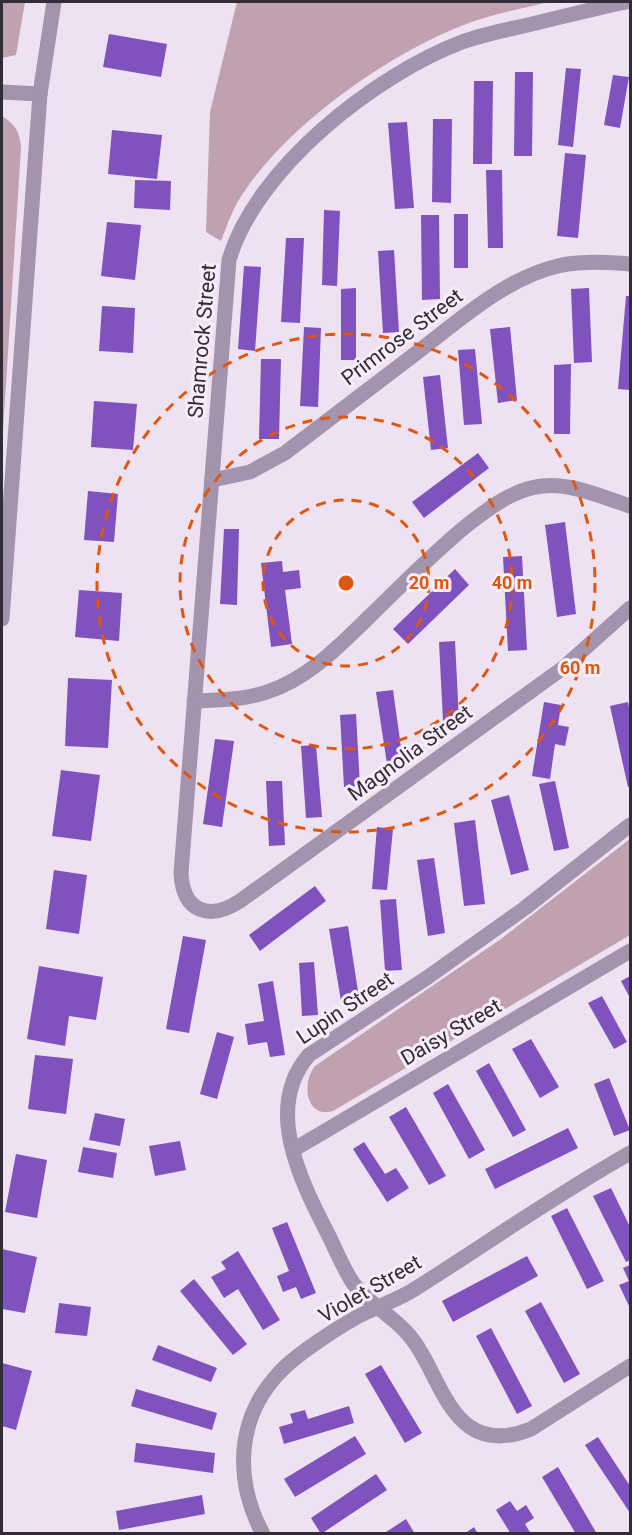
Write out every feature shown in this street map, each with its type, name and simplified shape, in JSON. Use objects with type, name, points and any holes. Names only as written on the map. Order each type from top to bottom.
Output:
[{"type":"street","points":[[2,619],[40,94],[54,2]]},
{"type":"street","name":"Shamrock Street","points":[[203,911],[185,895],[181,873],[229,260],[243,224],[266,189],[306,144],[363,98],[434,55],[481,36],[626,2]]},
{"type":"street","points":[[2,92],[40,94]]},
{"type":"street","name":"Primrose Street","points":[[212,480],[250,472],[285,453],[475,308],[509,286],[562,265],[584,262],[630,264]]},
{"type":"street","points":[[194,701],[250,697],[269,691],[300,676],[333,653],[458,533],[507,497],[524,489],[558,485],[575,488],[630,506]]},
{"type":"street","name":"Magnolia Street","points":[[203,911],[224,910],[252,893],[563,668],[630,608]]},
{"type":"street","name":"Lupin Street","points":[[630,825],[525,908],[428,977],[309,1055],[296,1073],[287,1098],[293,1150],[308,1196],[348,1274],[358,1289],[416,1343],[453,1409],[462,1420],[481,1433],[494,1436],[518,1434],[531,1429],[630,1366]]},
{"type":"street","name":"Daisy Street","points":[[293,1150],[630,951]]},
{"type":"street","name":"Violet Street","points":[[263,1533],[246,1495],[243,1455],[247,1433],[262,1396],[280,1371],[343,1326],[410,1292],[552,1199],[630,1153]]},
{"type":"shaded area","points":[[2,2],[25,2],[16,55],[2,58]]},
{"type":"shaded area","points":[[237,2],[549,2],[504,12],[461,26],[399,56],[367,76],[306,123],[279,149],[237,203],[221,241],[206,232],[210,112]]},
{"type":"shaded area","points":[[2,116],[16,129],[21,148],[2,446]]},
{"type":"shaded area","points":[[630,839],[630,935],[333,1111],[317,1110],[312,1105],[307,1090],[308,1081],[315,1066],[501,939]]},
{"type":"building","points":[[109,34],[167,44],[161,77],[103,67]]},
{"type":"building","points":[[566,68],[581,69],[573,147],[558,145]]},
{"type":"building","points":[[515,72],[533,72],[532,156],[514,156]]},
{"type":"building","points":[[613,75],[629,77],[620,128],[604,125]]},
{"type":"building","points":[[474,81],[493,81],[492,164],[473,164]]},
{"type":"building","points":[[433,119],[452,119],[451,203],[432,202]]},
{"type":"building","points":[[407,122],[414,208],[395,209],[388,123]]},
{"type":"building","points":[[112,130],[162,135],[157,179],[108,174]]},
{"type":"building","points":[[565,153],[586,155],[578,238],[557,236]]},
{"type":"building","points":[[486,170],[502,170],[503,248],[488,248]]},
{"type":"building","points":[[135,180],[171,181],[170,210],[134,208]]},
{"type":"building","points":[[324,210],[340,211],[337,286],[322,285]]},
{"type":"building","points":[[454,214],[468,214],[468,268],[454,268]]},
{"type":"building","points":[[421,215],[439,215],[440,299],[422,300]]},
{"type":"building","points":[[107,222],[141,225],[135,280],[101,276]]},
{"type":"building","points":[[286,238],[304,238],[300,323],[281,322]]},
{"type":"building","points":[[394,250],[399,332],[383,333],[378,251]]},
{"type":"building","points":[[244,266],[261,267],[255,351],[238,349]]},
{"type":"building","points":[[356,288],[356,360],[341,360],[341,289]]},
{"type":"building","points":[[589,288],[592,362],[574,363],[571,289]]},
{"type":"building","points":[[626,296],[630,296],[630,390],[618,389]]},
{"type":"building","points":[[102,306],[135,308],[133,353],[99,351]]},
{"type":"building","points":[[304,327],[321,328],[318,407],[300,406]]},
{"type":"building","points":[[510,327],[517,400],[498,403],[490,329]]},
{"type":"building","points":[[475,349],[482,424],[464,425],[458,350]]},
{"type":"building","points":[[261,359],[281,359],[279,439],[259,439]]},
{"type":"building","points":[[571,364],[570,434],[554,434],[554,365]]},
{"type":"building","points":[[440,375],[448,448],[431,450],[423,377]]},
{"type":"building","points":[[94,401],[137,404],[133,450],[91,447]]},
{"type":"building","points":[[478,453],[489,468],[424,518],[412,502]]},
{"type":"building","points":[[88,491],[118,494],[114,542],[84,540]]},
{"type":"building","points":[[565,522],[576,614],[557,617],[545,525]]},
{"type":"building","points":[[224,529],[239,529],[237,605],[220,604]]},
{"type":"building","points":[[522,556],[527,650],[508,651],[503,557]]},
{"type":"building","points":[[282,561],[283,572],[299,570],[301,588],[285,590],[292,644],[271,647],[261,563]]},
{"type":"building","points":[[455,569],[469,585],[408,644],[393,629]]},
{"type":"building","points":[[79,590],[122,593],[119,641],[75,637]]},
{"type":"building","points":[[455,641],[459,720],[443,721],[439,642]]},
{"type":"building","points":[[68,678],[112,680],[108,748],[65,746]]},
{"type":"building","points":[[393,690],[403,762],[387,764],[376,692]]},
{"type":"building","points":[[544,702],[561,705],[558,725],[569,727],[565,746],[555,744],[550,779],[532,776]]},
{"type":"building","points":[[628,702],[630,787],[628,787],[610,706]]},
{"type":"building","points":[[356,714],[360,786],[344,787],[340,715]]},
{"type":"building","points":[[215,739],[234,741],[222,827],[203,824]]},
{"type":"building","points":[[316,745],[322,817],[306,818],[301,746]]},
{"type":"building","points":[[61,770],[100,775],[91,841],[52,836]]},
{"type":"building","points":[[266,781],[282,781],[285,845],[269,846]]},
{"type":"building","points":[[555,781],[569,848],[554,851],[539,784]]},
{"type":"building","points":[[509,795],[529,870],[511,875],[491,800]]},
{"type":"building","points":[[475,820],[485,904],[464,906],[454,823]]},
{"type":"building","points":[[377,827],[393,829],[387,890],[372,889]]},
{"type":"building","points":[[434,858],[445,933],[428,936],[417,860]]},
{"type":"building","points":[[54,870],[87,875],[79,934],[46,929]]},
{"type":"building","points":[[315,886],[326,901],[260,951],[249,935]]},
{"type":"building","points":[[396,899],[402,970],[385,971],[380,900]]},
{"type":"building","points":[[348,926],[359,998],[341,1001],[329,929]]},
{"type":"building","points":[[183,936],[206,940],[189,1033],[166,1029]]},
{"type":"building","points":[[314,962],[318,1015],[302,1016],[299,963]]},
{"type":"building","points":[[39,966],[103,977],[96,1020],[69,1016],[65,1046],[27,1039]]},
{"type":"building","points":[[630,976],[630,998],[621,981]]},
{"type":"building","points":[[273,981],[285,1055],[270,1057],[267,1042],[248,1045],[245,1024],[264,1021],[258,984]]},
{"type":"building","points":[[602,996],[627,1042],[614,1049],[588,1003]]},
{"type":"building","points":[[217,1032],[234,1037],[217,1099],[200,1094]]},
{"type":"building","points":[[531,1039],[559,1087],[540,1098],[512,1049]]},
{"type":"building","points":[[35,1055],[73,1059],[66,1114],[28,1109]]},
{"type":"building","points":[[489,1063],[526,1130],[513,1137],[476,1071]]},
{"type":"building","points":[[609,1078],[630,1130],[614,1136],[594,1084]]},
{"type":"building","points":[[448,1084],[485,1150],[469,1159],[433,1093]]},
{"type":"building","points":[[406,1107],[446,1176],[429,1185],[389,1117]]},
{"type":"building","points":[[95,1113],[125,1119],[120,1146],[89,1140]]},
{"type":"building","points":[[568,1128],[578,1148],[495,1189],[485,1169]]},
{"type":"building","points":[[180,1141],[186,1170],[155,1176],[149,1146]]},
{"type":"building","points":[[364,1142],[385,1174],[396,1168],[409,1188],[387,1202],[353,1149]]},
{"type":"building","points":[[83,1147],[117,1153],[113,1178],[78,1172]]},
{"type":"building","points":[[16,1154],[47,1160],[37,1218],[5,1212]]},
{"type":"building","points":[[611,1188],[630,1227],[630,1260],[626,1262],[593,1196]]},
{"type":"building","points":[[567,1208],[604,1281],[587,1289],[551,1216]]},
{"type":"building","points":[[287,1222],[316,1293],[301,1299],[296,1287],[283,1292],[277,1276],[289,1271],[272,1228]]},
{"type":"building","points":[[2,1249],[37,1257],[25,1313],[2,1309]]},
{"type":"building","points":[[238,1251],[280,1320],[263,1330],[238,1289],[224,1298],[211,1277],[226,1269],[221,1262]]},
{"type":"building","points":[[527,1256],[538,1276],[453,1322],[442,1301]]},
{"type":"building","points":[[630,1265],[630,1308],[619,1285],[629,1281],[623,1268]]},
{"type":"building","points":[[194,1279],[247,1344],[233,1355],[180,1291]]},
{"type":"building","points":[[541,1302],[580,1374],[564,1383],[525,1311]]},
{"type":"building","points":[[59,1303],[91,1307],[87,1336],[55,1333]]},
{"type":"building","points":[[491,1328],[532,1406],[517,1414],[476,1336]]},
{"type":"building","points":[[158,1345],[217,1368],[211,1382],[152,1360]]},
{"type":"building","points":[[2,1363],[32,1371],[16,1430],[2,1426]]},
{"type":"building","points":[[381,1365],[422,1433],[405,1443],[365,1374]]},
{"type":"building","points":[[136,1389],[217,1413],[212,1430],[131,1406]]},
{"type":"building","points":[[349,1406],[354,1423],[284,1444],[279,1427],[293,1423],[290,1414],[305,1410],[308,1419]]},
{"type":"building","points":[[355,1436],[366,1454],[295,1497],[284,1479]]},
{"type":"building","points":[[598,1437],[630,1486],[630,1513],[585,1445]]},
{"type":"building","points":[[136,1443],[215,1453],[213,1473],[134,1462]]},
{"type":"building","points":[[558,1467],[597,1534],[576,1534],[542,1477]]},
{"type":"building","points":[[376,1474],[387,1490],[321,1534],[311,1518]]},
{"type":"building","points":[[202,1495],[205,1514],[119,1530],[116,1511]]},
{"type":"building","points":[[510,1501],[517,1511],[526,1505],[534,1518],[525,1524],[531,1534],[511,1534],[496,1510]]},
{"type":"building","points":[[406,1519],[415,1534],[383,1534]]},
{"type":"building","points":[[474,1527],[478,1534],[464,1534]]}]
